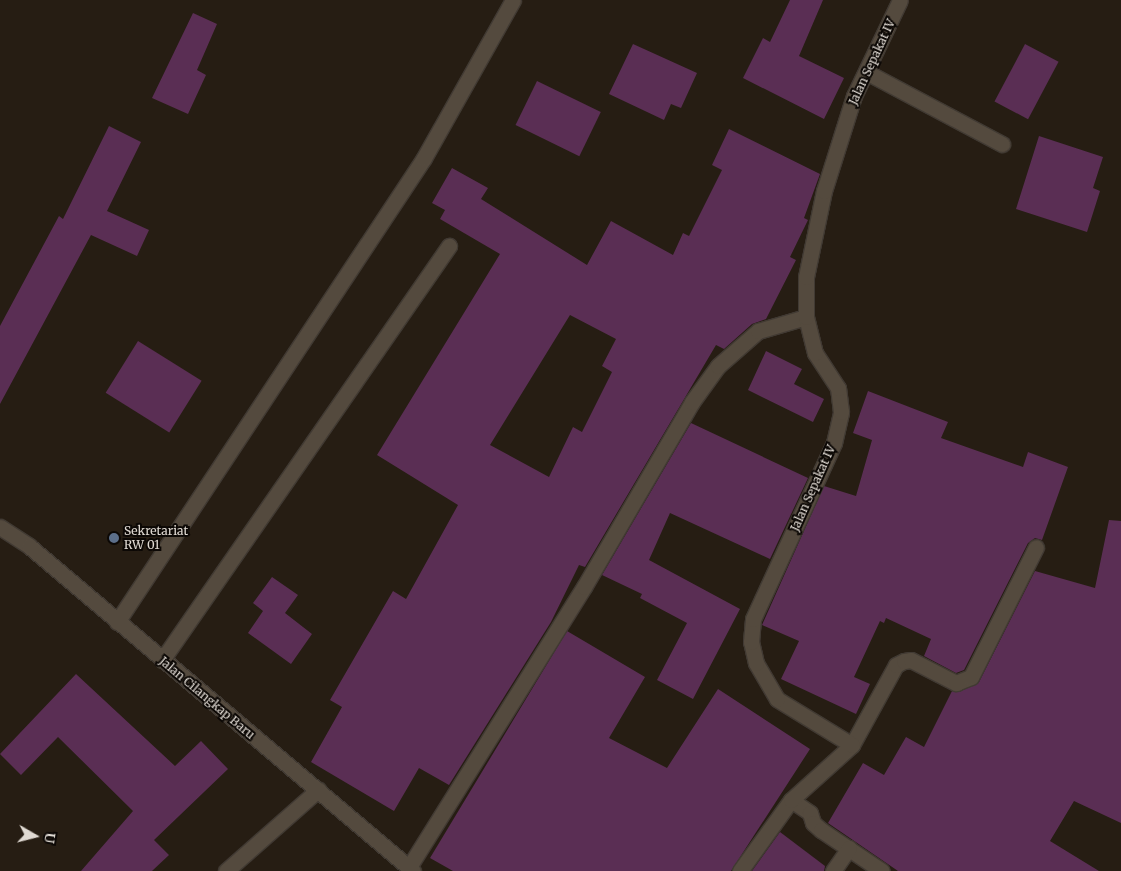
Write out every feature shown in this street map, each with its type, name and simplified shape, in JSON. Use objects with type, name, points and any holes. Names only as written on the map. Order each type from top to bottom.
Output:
[{"type":"street","points":[[117,622],[424,158],[513,0]]},
{"type":"street","name":"Jalan Sepakat IV","points":[[852,745],[777,699],[756,663],[751,642],[753,619],[834,443],[841,412],[838,388],[815,353],[806,317],[806,277],[824,191],[854,96],[900,0]]},
{"type":"street","points":[[866,72],[1002,144]]},
{"type":"street","points":[[162,660],[449,246]]},
{"type":"street","points":[[411,869],[718,366],[758,331],[806,317]]},
{"type":"street","name":"Jalan Cilangkap Baru","points":[[0,527],[29,546],[411,869]]},
{"type":"street","points":[[740,871],[791,800],[852,745],[896,665],[911,660],[956,683],[971,677],[1036,547]]},
{"type":"street","points":[[226,871],[318,790]]},
{"type":"street","points":[[791,800],[810,813],[813,823],[821,830],[882,871]]},
{"type":"street","points":[[833,871],[849,848]]},
{"type":"building","points":[[790,0],[823,0],[799,56],[844,78],[824,119],[743,78],[763,38],[770,42]]},
{"type":"building","points":[[193,13],[217,24],[197,70],[206,75],[188,114],[152,98]]},
{"type":"building","points":[[633,44],[697,73],[681,108],[671,104],[664,120],[609,94]]},
{"type":"building","points":[[1025,44],[1059,62],[1028,119],[994,101]]},
{"type":"building","points":[[537,81],[601,112],[579,156],[516,125]]},
{"type":"building","points":[[109,126],[141,142],[107,211],[149,230],[137,256],[91,235],[0,404],[0,326],[59,216],[63,219]]},
{"type":"building","points":[[729,129],[820,174],[804,218],[808,220],[790,257],[796,260],[766,319],[752,324],[724,349],[716,345],[585,567],[579,565],[551,622],[449,785],[419,768],[394,811],[311,762],[342,707],[330,700],[393,591],[406,599],[458,505],[377,455],[500,254],[440,219],[445,210],[432,203],[452,168],[488,188],[481,199],[587,265],[611,221],[673,255],[683,233],[689,236],[722,170],[712,165]],"holes":[[[570,315],[616,339],[602,366],[612,372],[582,432],[573,427],[549,477],[490,445]]]},
{"type":"building","points":[[1039,136],[1103,157],[1093,188],[1100,191],[1087,232],[1016,209]]},
{"type":"building","points":[[138,341],[202,381],[169,432],[106,393]]},
{"type":"building","points":[[766,351],[802,369],[794,384],[824,399],[813,422],[748,390]]},
{"type":"building","points":[[868,391],[948,422],[941,438],[1023,467],[1028,452],[1068,467],[1042,540],[1035,538],[1028,543],[964,670],[956,673],[924,656],[931,639],[886,618],[884,623],[880,621],[854,677],[870,684],[856,714],[781,679],[799,641],[762,625],[824,486],[856,496],[872,440],[853,433]]},
{"type":"building","points":[[691,423],[808,478],[770,559],[670,513],[649,560],[740,609],[693,699],[657,680],[687,623],[640,598],[642,594],[602,575]]},
{"type":"building","points":[[1109,520],[1121,521],[1121,823],[1074,801],[1050,841],[1099,871],[898,871],[828,823],[863,763],[884,775],[906,737],[924,747],[952,691],[959,692],[979,682],[1035,571],[1095,588]]},
{"type":"building","points":[[272,577],[298,595],[285,613],[312,634],[291,664],[248,633],[263,611],[253,603]]},
{"type":"building","points":[[567,631],[645,677],[609,738],[667,768],[718,689],[810,749],[731,871],[453,871],[430,858]]},
{"type":"building","points":[[76,674],[175,766],[201,741],[228,769],[154,840],[169,855],[152,871],[81,871],[133,811],[58,737],[21,775],[0,754]]},
{"type":"building","points":[[780,832],[825,866],[824,871],[752,871]]},
{"type":"place","name":"Sekretariat RW 01","points":[[114,538]]}]
